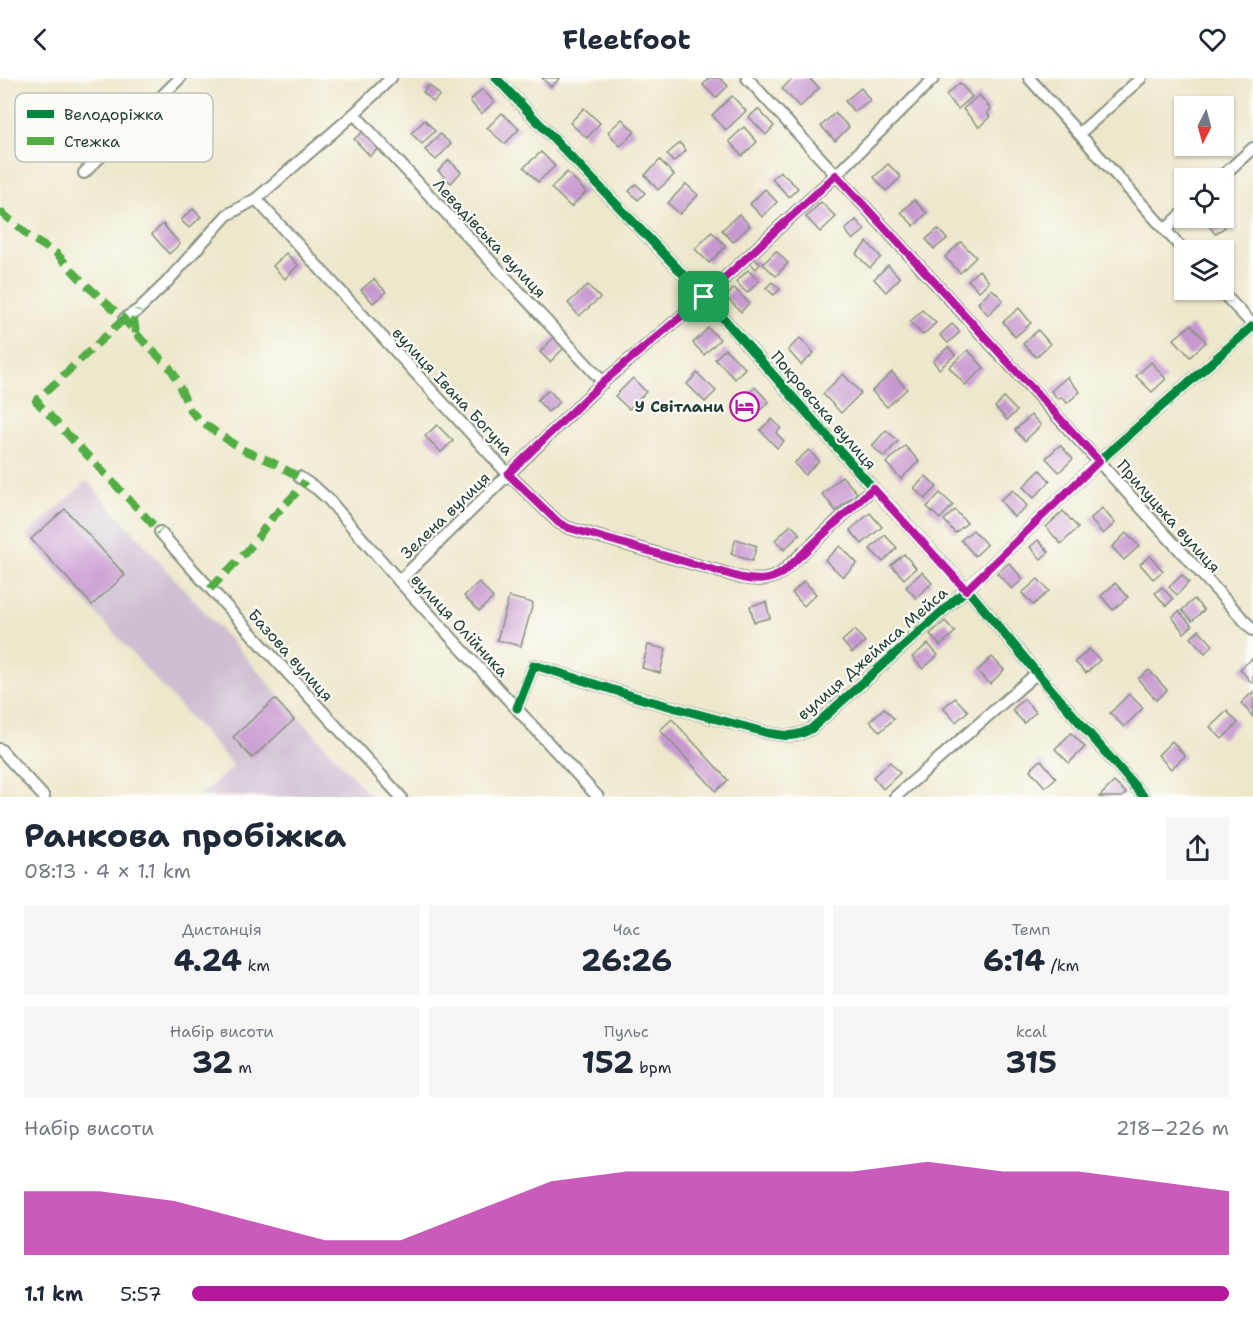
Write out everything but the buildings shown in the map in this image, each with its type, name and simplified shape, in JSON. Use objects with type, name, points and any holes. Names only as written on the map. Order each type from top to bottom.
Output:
[{"type":"street","points":[[165,93],[180,78]]},
{"type":"street","points":[[124,319],[138,310],[166,283],[227,215],[255,199],[354,114],[391,78]]},
{"type":"street","name":"Покровська вулиця","points":[[496,78],[704,297],[966,590],[1144,797]]},
{"type":"street","name":"Прилуцька вулиця","points":[[747,78],[1253,630]]},
{"type":"street","name":"Зелена вулиця","points":[[399,581],[603,382],[704,297],[836,175],[934,78]]},
{"type":"street","points":[[1029,78],[1174,240]]},
{"type":"street","points":[[1080,133],[1141,78]]},
{"type":"street","name":"Левадівська вулиця","points":[[354,114],[603,382]]},
{"type":"street","points":[[1231,168],[1253,148]]},
{"type":"street","points":[[84,173],[95,162]]},
{"type":"street","name":"вулиця Івана Богуна","points":[[255,199],[508,474],[559,523],[569,528],[753,580],[764,581],[782,573],[873,488]]},
{"type":"street","points":[[1165,230],[1174,221]]},
{"type":"street","points":[[1229,300],[1253,326]]},
{"type":"street","name":"вулиця Джеймса Мейса","points":[[517,708],[534,665],[639,698],[747,727],[778,735],[800,735],[811,729],[966,590],[1099,461],[1253,326]]},
{"type":"street","name":"вулиця Олійника","points":[[299,477],[328,499],[399,581],[598,797]]},
{"type":"street","name":"Базова вулиця","points":[[160,531],[401,797]]},
{"type":"street","points":[[895,797],[1036,673]]},
{"type":"street","points":[[0,749],[44,797]]},
{"type":"shaded area","points":[[87,481],[371,797],[198,797],[234,766],[26,536]]},
{"type":"marked path","points":[[0,211],[31,238],[57,254],[84,283],[124,319],[169,367],[190,410],[201,422],[241,449],[299,477]]},
{"type":"marked path","points":[[136,333],[134,319],[138,310]]},
{"type":"marked path","points":[[124,319],[36,401],[160,532]]},
{"type":"marked path","points":[[210,589],[248,550],[272,518],[305,481]]},
{"type":"cycle path","points":[[496,78],[701,293],[873,488],[967,589],[1144,797]]},
{"type":"cycle path","points":[[517,708],[534,665],[639,698],[768,733],[790,736],[811,729],[967,589],[1099,461],[1253,326]]},
{"type":"place","name":"У Світлани","points":[[745,406]]},
{"type":"route","points":[[836,175],[1099,461],[966,590],[873,488],[782,573],[764,581],[742,578],[569,528],[559,523],[508,474],[603,382],[704,297],[836,175]]}]
